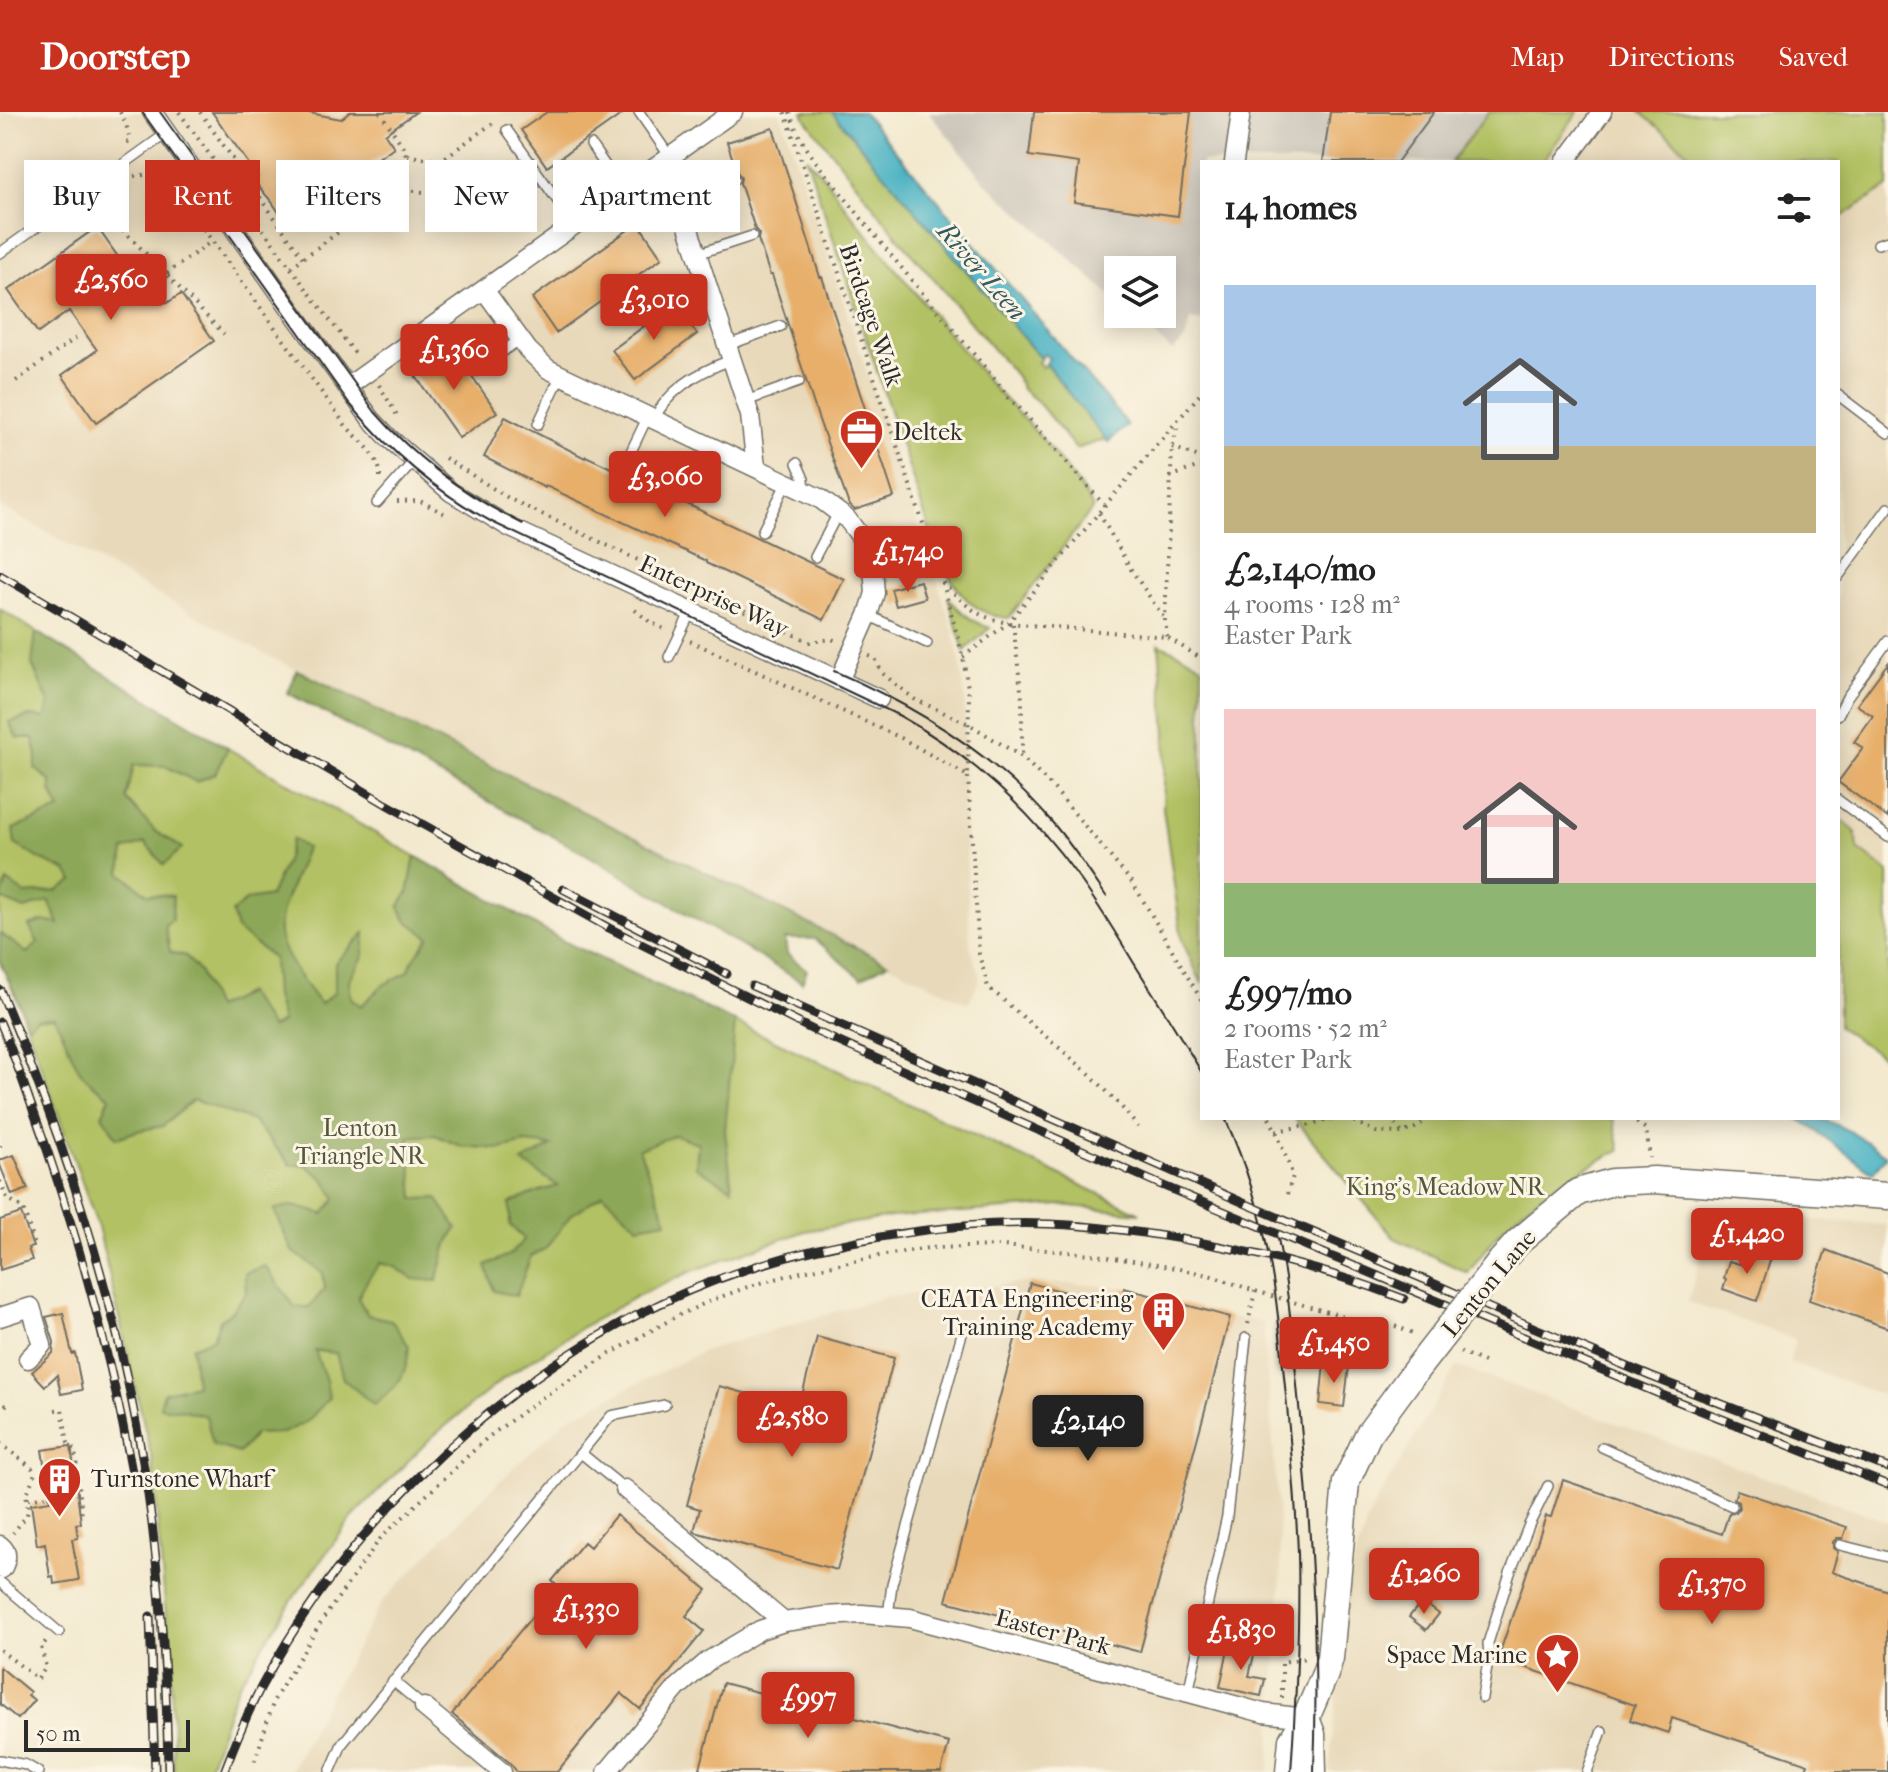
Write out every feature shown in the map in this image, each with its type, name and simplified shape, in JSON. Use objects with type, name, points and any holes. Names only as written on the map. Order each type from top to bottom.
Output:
[{"type":"street","name":"Enterprise Way","points":[[152,112],[371,419],[451,492],[509,527],[879,699]]},
{"type":"street","points":[[1234,160],[1241,112]]},
{"type":"street","points":[[1566,160],[1602,112]]},
{"type":"street","points":[[666,160],[723,115]]},
{"type":"street","points":[[347,387],[565,232]]},
{"type":"street","points":[[690,232],[750,415],[756,467]]},
{"type":"street","points":[[485,291],[542,365],[819,498],[847,519],[863,540],[873,568],[875,593],[839,681]]},
{"type":"street","name":"Lenton Lane","points":[[1289,1772],[1292,1740],[1306,1718],[1330,1658],[1346,1482],[1368,1435],[1518,1242],[1578,1192],[1612,1182],[1654,1180],[1888,1196]]},
{"type":"street","points":[[0,1317],[31,1307],[42,1345],[28,1359]]},
{"type":"street","points":[[625,1489],[784,1622]]},
{"type":"street","points":[[1,1574],[6,1560],[2,1546]]},
{"type":"street","name":"Easter Park","points":[[607,1772],[677,1688],[696,1670],[760,1630],[784,1622],[825,1616],[862,1614],[910,1618],[1263,1713],[1306,1718]]},
{"type":"street","points":[[424,1707],[502,1772]]},
{"type":"street","points":[[1306,1718],[1312,1734],[1313,1772]]},
{"type":"lane","points":[[639,112],[670,157]]},
{"type":"lane","points":[[507,130],[553,194]]},
{"type":"lane","points":[[129,160],[167,133]]},
{"type":"lane","points":[[591,145],[601,160]]},
{"type":"lane","points":[[0,253],[30,232]]},
{"type":"lane","points":[[697,254],[752,236]]},
{"type":"lane","points":[[624,466],[651,417],[674,391],[728,353],[781,326]]},
{"type":"lane","points":[[476,371],[520,339]]},
{"type":"lane","points":[[538,424],[561,375]]},
{"type":"lane","points":[[745,401],[799,382]]},
{"type":"lane","points":[[1840,397],[1888,433]]},
{"type":"lane","points":[[377,503],[414,461]]},
{"type":"lane","points":[[797,463],[805,491]]},
{"type":"lane","points":[[762,532],[787,482]]},
{"type":"lane","points":[[1840,574],[1888,508]]},
{"type":"lane","points":[[815,557],[838,513]]},
{"type":"lane","points":[[669,657],[691,611]]},
{"type":"lane","points":[[868,615],[927,643]]},
{"type":"lane","points":[[1840,711],[1888,641]]},
{"type":"lane","points":[[1840,801],[1888,837]]},
{"type":"lane","points":[[888,1616],[892,1584],[963,1330]]},
{"type":"lane","points":[[1188,1693],[1227,1516],[1246,1338]]},
{"type":"lane","points":[[330,1772],[342,1744],[611,1416],[665,1405]]},
{"type":"lane","points":[[1602,1447],[1732,1506]]},
{"type":"lane","points":[[581,1453],[625,1489]]},
{"type":"lane","points":[[1482,1698],[1488,1643],[1510,1573],[1548,1486]]},
{"type":"lane","points":[[1840,1545],[1888,1557]]},
{"type":"lane","points":[[1,1574],[58,1631]]},
{"type":"lane","points":[[393,1681],[424,1707]]},
{"type":"lane","points":[[1587,1772],[1602,1731]]},
{"type":"lane","points":[[0,1760],[26,1765],[38,1772]]},
{"type":"path","points":[[118,160],[116,158],[130,140],[120,112]]},
{"type":"path","points":[[179,112],[404,423]]},
{"type":"path","points":[[200,112],[303,258]]},
{"type":"path","points":[[380,112],[404,148],[405,160]]},
{"type":"path","points":[[787,112],[813,156],[900,267],[1009,400],[1017,405],[1105,506]]},
{"type":"path","name":"Birdcage Walk","points":[[787,112],[943,583],[968,608],[986,619],[1167,637],[1200,658]]},
{"type":"path","points":[[441,160],[499,118]]},
{"type":"path","points":[[406,155],[434,160]]},
{"type":"path","points":[[129,173],[132,176],[153,174],[169,181],[346,426],[375,457],[381,472],[378,485],[397,502],[420,501],[460,522]]},
{"type":"path","points":[[126,232],[224,334]]},
{"type":"path","points":[[290,267],[338,232]]},
{"type":"path","points":[[154,283],[212,241]]},
{"type":"path","points":[[16,381],[80,335]]},
{"type":"path","points":[[963,657],[1011,623],[1200,394]]},
{"type":"path","points":[[1167,637],[1170,477],[1172,447],[1179,420]]},
{"type":"path","points":[[1172,447],[1200,457]]},
{"type":"path","name":"Enterprise Way","points":[[436,451],[510,499],[810,642],[832,639],[853,648]]},
{"type":"path","points":[[1170,477],[1200,466]]},
{"type":"path","points":[[1099,513],[1130,568],[1165,620]]},
{"type":"path","points":[[943,583],[963,657],[969,695],[968,776],[979,954],[988,987],[1091,1075],[1138,1127]]},
{"type":"path","points":[[625,604],[679,637],[901,738],[968,776]]},
{"type":"path","points":[[1011,623],[1022,699],[1022,757]]},
{"type":"path","points":[[882,673],[914,699],[969,724],[1022,757],[1055,790],[1134,885],[1200,998]]},
{"type":"path","points":[[1270,1120],[1293,1176],[1286,1197]]},
{"type":"path","points":[[1276,1131],[1327,1120]]},
{"type":"path","points":[[1351,1120],[1376,1132],[1402,1133],[1426,1120]]},
{"type":"path","points":[[1392,1120],[1402,1133]]},
{"type":"path","points":[[1633,1120],[1646,1129],[1654,1180]]},
{"type":"path","points":[[0,1145],[0,1152]]},
{"type":"path","points":[[0,1181],[7,1198],[23,1208],[35,1245]]},
{"type":"path","points":[[255,1761],[274,1700],[323,1619],[380,1539],[487,1438],[543,1397],[677,1316],[750,1286],[808,1270],[928,1248],[1003,1246],[1091,1254],[1175,1268],[1212,1276],[1366,1323],[1390,1324],[1417,1335]]},
{"type":"path","points":[[1246,1338],[1255,1291]]},
{"type":"path","points":[[1457,1351],[1484,1362]]},
{"type":"path","points":[[0,1412],[8,1403]]},
{"type":"path","points":[[55,1410],[62,1409],[68,1443],[75,1451],[82,1513]]},
{"type":"path","points":[[0,1443],[34,1471],[26,1496],[27,1515],[2,1546]]},
{"type":"path","points":[[69,1494],[80,1493]]},
{"type":"path","points":[[28,1499],[55,1495]]},
{"type":"path","points":[[0,1650],[38,1679],[46,1667],[41,1647],[58,1631]]},
{"type":"shaded area","points":[[0,112],[780,112],[953,630],[965,698],[963,784],[970,945],[980,979],[968,1003],[265,654],[0,506]]},
{"type":"shaded area","points":[[929,112],[1489,112],[1453,160],[1200,160],[1200,321],[1191,320],[1185,339],[1172,351],[1147,328],[1176,328],[1176,256],[1104,256],[1104,289],[983,180]]},
{"type":"shaded area","points":[[1578,112],[1888,112],[1888,1060],[1840,1028],[1840,160],[1543,160]]},
{"type":"shaded area","points":[[1713,1213],[1888,1225],[1888,1397],[1790,1362],[1795,1339],[1688,1302]]},
{"type":"shaded area","points":[[1032,1282],[1121,1287],[1230,1317],[1263,1322],[1281,1571],[1269,1772],[290,1772],[382,1602],[486,1494],[568,1418],[703,1351],[885,1297]]},
{"type":"shaded area","points":[[1457,1366],[1888,1522],[1888,1772],[1329,1772],[1349,1578],[1370,1513]]},
{"type":"green space","points":[[803,112],[832,112],[1041,359],[1038,362],[1042,367],[1046,364],[1106,439],[1076,449],[1037,401],[1022,389],[1016,376],[897,236]]},
{"type":"green space","points":[[1489,112],[1578,112],[1543,160],[1453,160]]},
{"type":"green space","points":[[1640,112],[1888,112],[1888,187],[1840,218],[1840,160],[1719,160],[1714,156],[1710,160],[1697,160]]},
{"type":"green space","points":[[806,157],[990,384],[1039,435],[1079,485],[1093,508],[1009,618],[995,616],[972,604],[955,585],[936,549]]},
{"type":"green space","points":[[948,597],[967,616],[990,628],[964,651]]},
{"type":"green space","name":"Lenton Triangle NR","points":[[0,609],[154,706],[565,942],[1140,1213],[1061,1205],[891,1217],[805,1231],[690,1272],[637,1296],[581,1328],[504,1378],[432,1437],[352,1518],[292,1600],[237,1687],[207,1772],[174,1772],[171,1672],[152,1459],[98,1227],[16,996],[0,962]]},
{"type":"green space","points":[[36,632],[228,748],[215,774],[196,782],[165,766],[134,765],[126,799],[155,831],[182,848],[164,865],[145,843],[124,850],[121,873],[147,894],[173,896],[172,920],[165,925],[170,952],[186,956],[200,973],[215,1008],[247,993],[271,1028],[282,1022],[275,996],[273,958],[237,930],[232,912],[247,900],[270,896],[292,839],[306,848],[285,902],[279,933],[290,961],[320,1004],[335,992],[335,963],[365,933],[363,957],[349,980],[351,998],[361,1006],[383,985],[408,972],[429,937],[406,920],[399,907],[408,893],[415,856],[565,942],[735,1022],[725,1131],[732,1188],[696,1167],[698,1143],[675,1135],[639,1149],[667,1221],[638,1226],[603,1194],[571,1215],[545,1249],[531,1256],[516,1296],[494,1291],[486,1265],[511,1254],[524,1239],[510,1225],[510,1203],[558,1186],[522,1162],[552,1146],[526,1143],[500,1149],[461,1146],[435,1135],[409,1137],[414,1199],[437,1198],[457,1228],[446,1247],[437,1281],[413,1279],[395,1267],[380,1263],[358,1298],[368,1315],[391,1320],[409,1346],[406,1366],[395,1386],[374,1405],[343,1379],[336,1353],[315,1351],[329,1398],[308,1421],[283,1433],[255,1434],[239,1453],[213,1445],[206,1416],[160,1407],[164,1392],[196,1385],[192,1347],[213,1338],[220,1320],[233,1310],[246,1292],[245,1273],[265,1266],[295,1307],[309,1307],[325,1289],[323,1273],[292,1251],[274,1209],[293,1206],[324,1214],[336,1198],[324,1179],[306,1165],[291,1165],[253,1121],[193,1100],[163,1126],[117,1138],[102,1115],[110,1097],[80,1071],[54,1017],[37,1018],[27,1026],[0,962],[0,933],[27,953],[38,943],[29,926],[43,921],[59,924],[49,901],[25,909],[1,899],[7,881],[26,894],[57,891],[73,881],[67,871],[15,844],[13,829],[60,810],[51,791],[51,782],[35,768],[37,756],[33,738],[17,738],[9,722],[31,716],[45,718],[49,703],[32,664]]},
{"type":"green space","points":[[1159,644],[1200,665],[1200,980],[1182,940],[1163,808],[1166,733]]},
{"type":"green space","points":[[297,670],[888,963],[861,978],[815,939],[785,939],[787,954],[807,970],[802,982],[584,853],[288,693]]},
{"type":"green space","points":[[1840,820],[1856,832],[1858,849],[1888,872],[1888,1060],[1840,1028]]},
{"type":"green space","name":"King's Meadow NR","points":[[1296,1120],[1613,1120],[1620,1150],[1533,1201],[1497,1234],[1468,1273],[1394,1238]]},
{"type":"water","name":"River Leen","points":[[832,112],[863,112],[1128,425],[1108,442],[1046,364],[1049,358],[1043,354],[1041,359]]},
{"type":"water","points":[[1800,1120],[1822,1120],[1835,1124],[1886,1155],[1873,1173]]},
{"type":"building","points":[[212,112],[304,112],[341,119],[350,112],[416,112],[385,134],[394,147],[375,160],[276,160],[276,208],[260,188],[260,160],[246,160]]},
{"type":"building","points":[[547,112],[625,112],[547,167],[521,130]]},
{"type":"building","points":[[1034,112],[1191,112],[1178,216],[1074,202],[1079,163],[1029,156]]},
{"type":"building","points":[[1330,112],[1434,112],[1398,160],[1323,160]]},
{"type":"building","points":[[773,128],[894,497],[855,510],[849,505],[740,183],[740,160],[733,160],[727,142]]},
{"type":"building","points":[[90,232],[101,232],[128,271],[139,262],[167,303],[181,294],[214,341],[96,423],[62,375],[97,350],[69,311],[38,333],[8,290]]},
{"type":"building","points":[[625,232],[644,232],[662,258],[556,333],[532,298]]},
{"type":"building","points":[[674,304],[697,334],[635,380],[612,350]]},
{"type":"building","points":[[450,345],[497,412],[459,438],[412,371]]},
{"type":"building","points":[[505,417],[585,458],[844,579],[824,620],[484,457]]},
{"type":"building","points":[[920,581],[925,598],[896,606],[891,589]]},
{"type":"building","points":[[1888,663],[1888,818],[1840,783],[1863,748],[1854,742],[1873,716],[1857,705]]},
{"type":"building","points":[[14,1155],[28,1189],[12,1195],[0,1160]]},
{"type":"building","points":[[21,1213],[33,1247],[28,1248],[32,1260],[0,1270],[0,1220]]},
{"type":"building","points":[[1826,1250],[1888,1273],[1888,1328],[1809,1300]]},
{"type":"building","points":[[1748,1251],[1771,1258],[1757,1301],[1723,1289],[1729,1261],[1743,1265]]},
{"type":"building","points":[[1030,1283],[1119,1306],[1124,1288],[1230,1317],[1140,1652],[946,1601]]},
{"type":"building","points":[[63,1313],[82,1390],[61,1394],[57,1375],[45,1386],[32,1372],[53,1353],[54,1342],[46,1317]]},
{"type":"building","points":[[817,1337],[894,1358],[837,1570],[695,1532],[700,1509],[687,1505],[719,1386],[799,1408]]},
{"type":"building","points":[[1324,1363],[1349,1366],[1344,1407],[1320,1404]]},
{"type":"building","name":"Turnstone Wharf","points":[[71,1446],[81,1523],[76,1524],[78,1538],[72,1539],[79,1580],[54,1584],[53,1576],[50,1577],[45,1543],[37,1545],[31,1504],[50,1501],[42,1450]]},
{"type":"building","points":[[1563,1480],[1722,1534],[1729,1513],[1739,1508],[1734,1499],[1737,1490],[1847,1527],[1843,1538],[1833,1542],[1833,1548],[1838,1552],[1832,1572],[1888,1591],[1888,1772],[1805,1772],[1808,1764],[1672,1718],[1668,1733],[1630,1720],[1635,1705],[1498,1658],[1546,1516],[1551,1517]]},
{"type":"building","points":[[616,1515],[707,1590],[686,1616],[704,1631],[640,1709],[621,1693],[557,1772],[517,1772],[452,1714],[557,1586],[552,1581],[584,1542],[590,1547]]},
{"type":"building","points":[[1422,1601],[1439,1614],[1426,1630],[1409,1617]]},
{"type":"building","points":[[1229,1645],[1255,1651],[1249,1676],[1265,1679],[1261,1696],[1220,1687]]},
{"type":"building","points":[[0,1667],[30,1692],[28,1695],[34,1700],[18,1719],[0,1704]]},
{"type":"building","points":[[723,1683],[949,1743],[941,1772],[699,1772]]},
{"type":"tram line","points":[[142,112],[349,403],[397,454],[452,498],[492,522],[900,716],[974,766],[1040,828],[1077,875],[1200,1070]]},
{"type":"tram line","points":[[160,112],[375,412],[443,476],[523,524]]},
{"type":"tram line","points":[[834,671],[923,716],[1004,774],[1059,830],[1106,896]]},
{"type":"tram line","points":[[1226,1120],[1246,1171],[1262,1225],[1280,1329],[1298,1553],[1297,1662],[1291,1772]]},
{"type":"tram line","points":[[1278,1239],[1292,1337],[1310,1537],[1315,1631],[1314,1772]]},
{"type":"railway","points":[[0,575],[386,804],[609,928],[817,1032],[1159,1184],[1662,1395],[1888,1485]]},
{"type":"railway","points":[[563,889],[727,974]]},
{"type":"railway","points":[[752,986],[1533,1327],[1652,1377],[1888,1468]]},
{"type":"railway","points":[[0,990],[27,1054],[74,1185],[95,1252],[129,1387],[156,1555],[168,1772]]},
{"type":"railway","points":[[0,1022],[48,1152],[77,1244],[103,1336],[133,1477]]},
{"type":"railway","points":[[224,1772],[261,1687],[304,1615],[354,1548],[410,1485],[471,1428],[566,1357],[614,1327],[717,1280],[827,1247],[886,1236],[968,1226],[1049,1224],[1124,1230],[1224,1247],[1328,1273],[1404,1299]]},
{"type":"railway","points":[[150,1616],[155,1772]]},
{"type":"place","name":"Deltek","points":[[862,471]]},
{"type":"place","name":"CEATA Engineering Training Academy","points":[[1164,1352]]},
{"type":"place","name":"Turnstone Wharf","points":[[60,1518]]},
{"type":"place","name":"Space Marine","points":[[1558,1694]]}]
